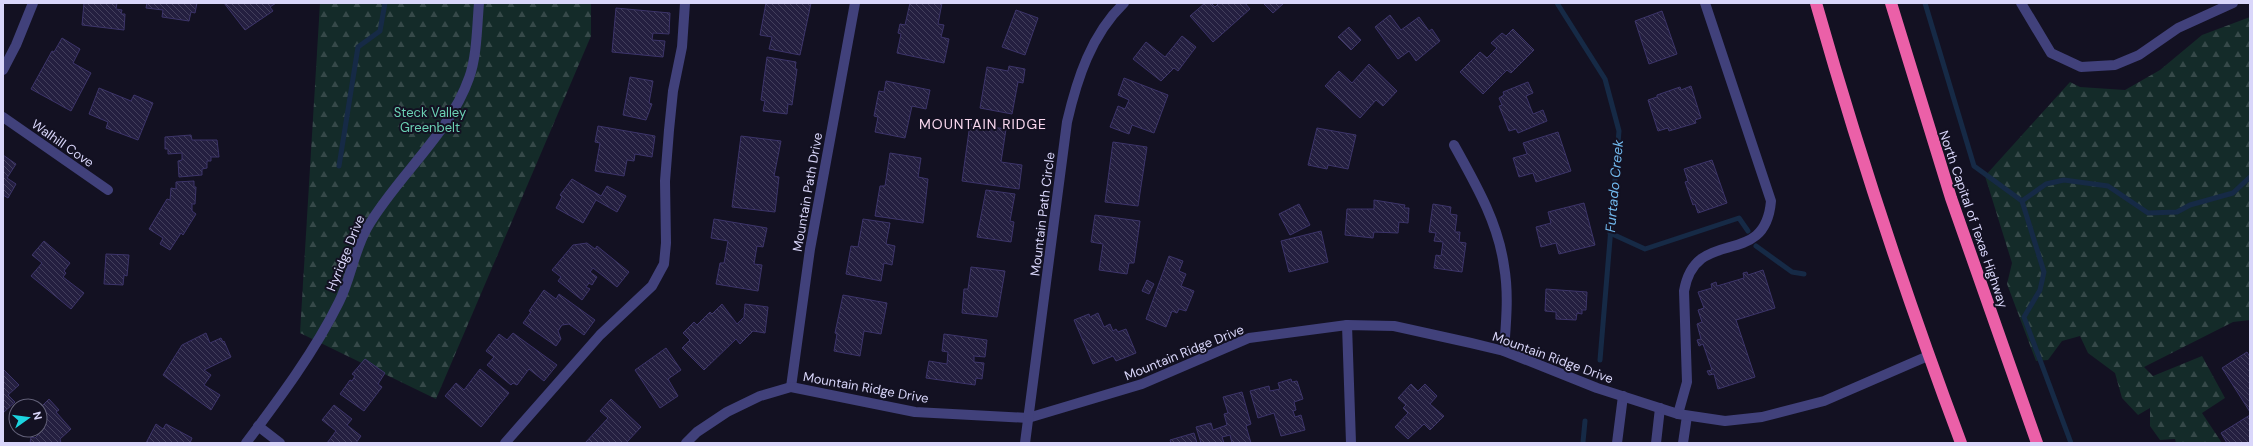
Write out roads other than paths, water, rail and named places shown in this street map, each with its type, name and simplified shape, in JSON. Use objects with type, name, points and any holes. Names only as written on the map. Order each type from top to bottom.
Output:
[{"type":"highway","points":[[1816,3],[1838,79],[1928,356],[1961,443]]},
{"type":"highway","name":"North Capital of Texas Highway","points":[[1891,3],[1951,198],[2037,443]]},
{"type":"street","points":[[3,70],[16,45],[33,3]]},
{"type":"street","name":"Hyridge Drive","points":[[246,443],[327,326],[340,299],[366,230],[386,196],[441,129],[457,104],[470,77],[479,3]]},
{"type":"street","points":[[505,443],[600,335],[659,278],[664,264],[666,243],[665,181],[669,130],[673,91],[682,46],[685,3]]},
{"type":"street","name":"Mountain Path Drive","points":[[790,387],[810,249],[855,3]]},
{"type":"street","name":"Mountain Path Circle","points":[[1025,443],[1067,122],[1075,88],[1101,29],[1124,3]]},
{"type":"street","points":[[1683,443],[1683,415],[1687,382],[1684,291],[1687,277],[1703,256],[1750,241],[1761,233],[1770,218],[1771,201],[1705,3]]},
{"type":"street","points":[[2021,3],[2051,53],[2081,67],[2116,65],[2139,55],[2178,28],[2233,3]]},
{"type":"street","name":"Walhill Cove","points":[[3,117],[108,190]]},
{"type":"street","points":[[1454,144],[1477,186],[1495,228],[1504,265],[1507,303],[1504,351]]},
{"type":"street","points":[[1347,326],[1351,443]]},
{"type":"street","name":"Mountain Ridge Drive","points":[[686,443],[697,432],[727,412],[760,396],[790,387],[915,412],[1028,418],[1142,384],[1249,338],[1347,326],[1394,326],[1504,351],[1623,396],[1660,408],[1683,415],[1725,421],[1762,417],[1824,401],[1928,356]]},
{"type":"street","points":[[1617,443],[1623,396]]},
{"type":"street","points":[[1656,443],[1660,408]]},
{"type":"street","points":[[258,426],[280,443]]},
{"type":"waterway","points":[[339,166],[358,47],[380,31],[385,3]]},
{"type":"waterway","name":"Furtado Creek","points":[[1557,3],[1605,79],[1619,131],[1600,360]]},
{"type":"waterway","points":[[1925,3],[1974,166],[2022,201]]},
{"type":"waterway","points":[[2071,443],[2024,317],[2040,290],[2044,272],[2022,201],[2046,184],[2064,180],[2108,186],[2148,213],[2177,212],[2190,205],[2233,193],[2250,177]]},
{"type":"waterway","points":[[1610,233],[1645,249],[1739,218],[1748,231]]},
{"type":"waterway","points":[[1756,246],[1792,272],[1804,274]]},
{"type":"waterway","name":"Furtado Creek","points":[[1583,442],[1585,421]]},
{"type":"district","name":"MOUNTAIN RIDGE","points":[[983,124]]},
{"type":"park label","name":"Steck Valley Greenbelt","points":[[430,120]]}]
